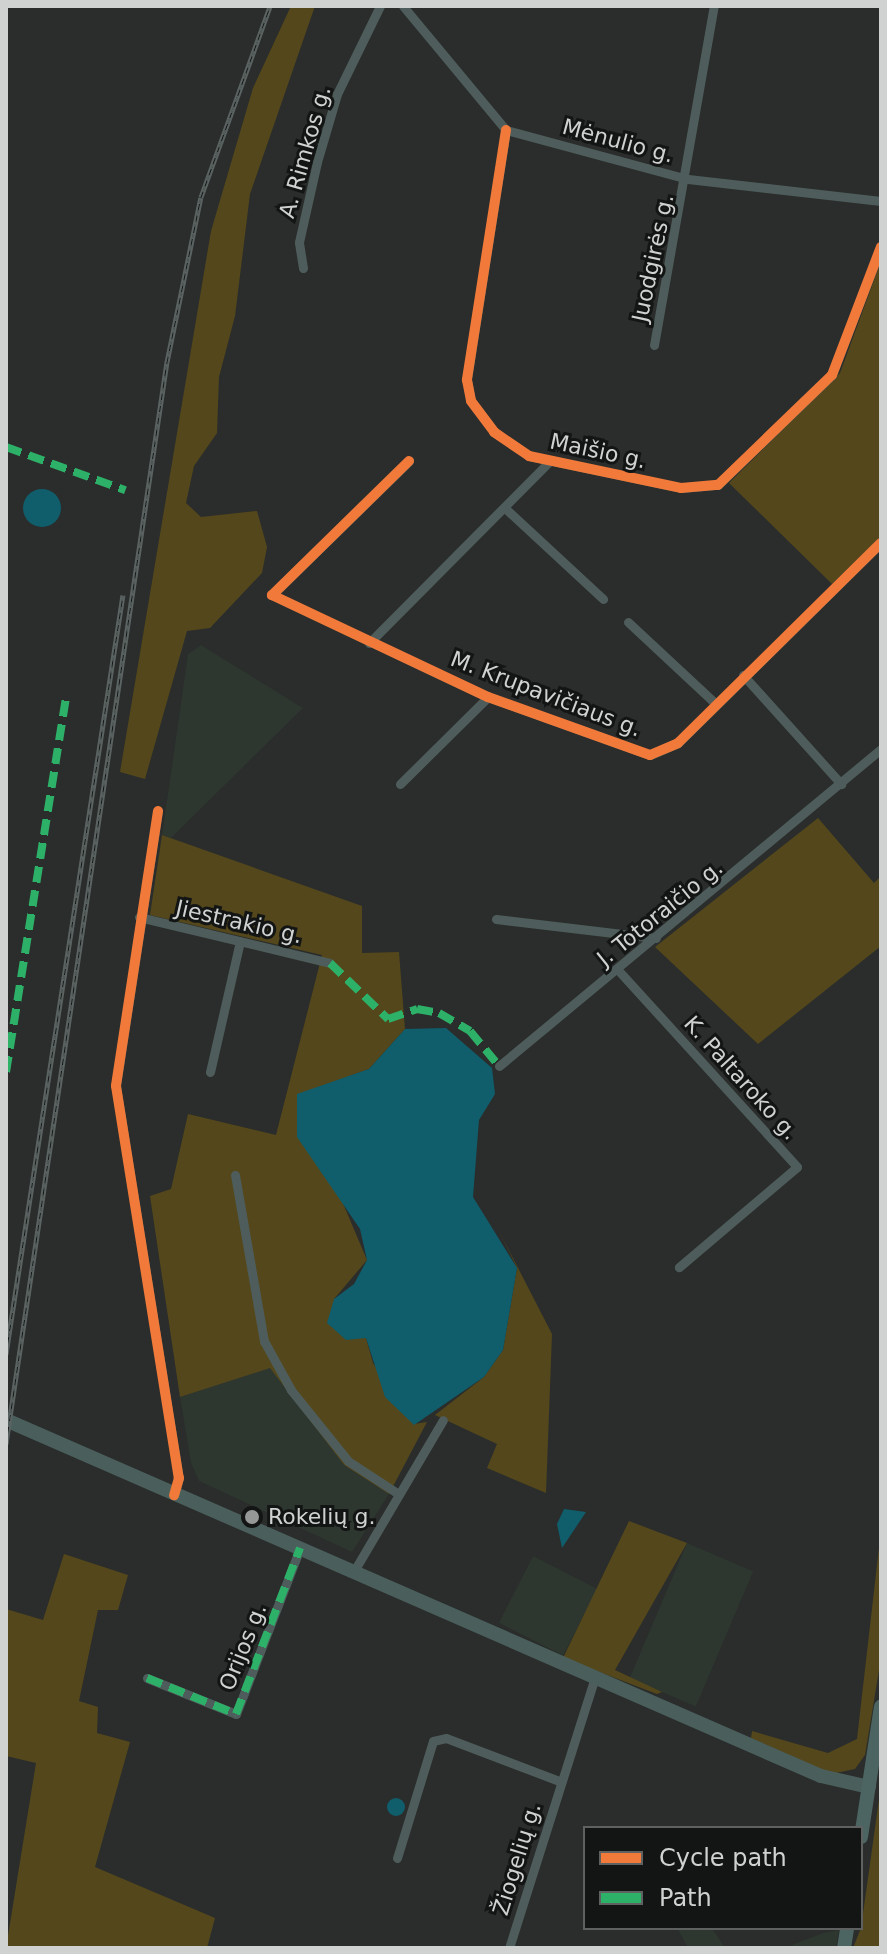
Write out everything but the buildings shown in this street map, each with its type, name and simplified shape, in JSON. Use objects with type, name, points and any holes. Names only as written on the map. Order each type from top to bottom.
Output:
[{"type":"main road","points":[[6,1420],[821,1776],[873,1781]]},
{"type":"main road","points":[[863,1828],[873,1781],[881,1707]]},
{"type":"street","name":"A. Rimkos g.","points":[[303,268],[299,242],[317,162],[337,94],[380,6]]},
{"type":"street","points":[[403,6],[506,130]]},
{"type":"street","name":"Juodgirės g.","points":[[654,345],[688,179],[714,6]]},
{"type":"street","name":"Mėnulio g.","points":[[506,130],[688,179],[881,201]]},
{"type":"street","name":"Maišio g.","points":[[506,130],[467,380],[471,401],[494,432],[549,462],[681,488],[726,480],[841,363],[881,247]]},
{"type":"street","name":"M. Krupavičiaus g.","points":[[409,461],[272,595],[488,697],[650,755],[678,743],[743,675],[881,543]]},
{"type":"street","points":[[369,643],[507,510],[549,462]]},
{"type":"street","points":[[507,510],[603,599]]},
{"type":"street","points":[[628,622],[715,703]]},
{"type":"street","points":[[743,675],[841,784]]},
{"type":"street","points":[[400,784],[488,697]]},
{"type":"street","name":"J. Totoraičio g.","points":[[499,1066],[881,749]]},
{"type":"street","points":[[158,811],[139,917],[116,1086],[179,1478],[174,1495]]},
{"type":"street","name":"Jiestrakio g.","points":[[139,917],[330,963]]},
{"type":"street","points":[[496,919],[656,938]]},
{"type":"street","points":[[210,1072],[240,941]]},
{"type":"street","name":"K. Paltaroko g.","points":[[618,970],[797,1167],[679,1267]]},
{"type":"street","points":[[235,1175],[264,1341],[291,1390],[348,1461],[397,1493]]},
{"type":"street","points":[[354,1571],[397,1493],[443,1420]]},
{"type":"street","name":"Orijos g.","points":[[147,1678],[236,1714],[300,1548]]},
{"type":"street","name":"Žiogelių g.","points":[[509,1948],[559,1781],[595,1677]]},
{"type":"street","points":[[397,1858],[433,1741],[446,1738],[559,1781]]},
{"type":"shaded area","points":[[291,6],[315,6],[250,194],[235,316],[219,377],[217,433],[194,466],[186,503],[201,517],[257,511],[267,547],[262,573],[210,628],[187,631],[145,779],[120,772],[211,231],[253,88]]},
{"type":"shaded area","points":[[881,261],[881,536],[832,584],[729,483],[840,373]]},
{"type":"shaded area","points":[[201,645],[303,708],[171,838],[162,835],[188,654]]},
{"type":"shaded area","points":[[818,818],[874,883],[881,876],[881,946],[758,1044],[655,947]]},
{"type":"shaded area","points":[[162,835],[362,906],[362,953],[399,952],[405,1029],[369,1069],[297,1095],[367,1260],[334,1299],[366,1338],[373,1363],[414,1424],[427,1422],[389,1494],[344,1465],[270,1368],[180,1397],[150,1196],[171,1189],[188,1114],[276,1135],[322,955],[150,915]]},
{"type":"shaded area","points":[[499,1231],[552,1334],[546,1493],[487,1468],[497,1444],[435,1415],[484,1377],[503,1350],[517,1268]]},
{"type":"shaded area","points":[[270,1367],[344,1465],[389,1494],[352,1552],[199,1481],[191,1463],[180,1397]]},
{"type":"shaded area","points":[[629,1521],[687,1543],[615,1670],[662,1692],[657,1694],[563,1658]]},
{"type":"shaded area","points":[[881,1530],[881,1658],[865,1755],[855,1769],[831,1774],[751,1738],[752,1731],[828,1753],[857,1739]]},
{"type":"shaded area","points":[[687,1543],[753,1571],[696,1706],[630,1678]]},
{"type":"shaded area","points":[[64,1554],[128,1575],[118,1610],[98,1610],[79,1701],[98,1707],[97,1733],[130,1742],[95,1867],[215,1918],[207,1948],[6,1948],[36,1763],[6,1756],[6,1609],[43,1620]]},
{"type":"shaded area","points":[[533,1556],[597,1589],[563,1656],[499,1623]]},
{"type":"shaded area","points":[[881,1785],[881,1948],[853,1948],[860,1930],[863,1930]]},
{"type":"shaded area","points":[[678,1930],[713,1930],[725,1948],[688,1948]]},
{"type":"shaded area","points":[[839,1930],[836,1948],[784,1948],[823,1933]]},
{"type":"water","points":[[42,489],[55,495],[61,508],[55,521],[42,527],[29,521],[23,508],[29,495]]},
{"type":"water","points":[[446,1028],[492,1068],[495,1094],[479,1120],[473,1197],[517,1268],[503,1350],[484,1377],[414,1425],[385,1397],[366,1338],[346,1340],[327,1323],[334,1299],[354,1284],[367,1260],[360,1229],[297,1137],[297,1094],[369,1069],[405,1029]]},
{"type":"water","points":[[564,1509],[586,1512],[562,1548],[557,1524]]},
{"type":"water","points":[[396,1798],[403,1800],[403,1814],[396,1816],[389,1814],[387,1807],[389,1800]]},
{"type":"railway","points":[[6,1444],[167,362],[201,197],[270,6]]},
{"type":"railway","points":[[6,1354],[123,595]]},
{"type":"marked path","points":[[6,447],[125,490]]},
{"type":"marked path","points":[[6,1072],[66,697]]},
{"type":"marked path","points":[[330,963],[388,1019],[417,1009],[439,1013],[470,1031],[499,1066]]},
{"type":"marked path","points":[[147,1678],[236,1714],[300,1548]]},
{"type":"cycle path","points":[[506,130],[467,380],[471,401],[494,432],[529,456],[681,488],[718,485],[832,375],[881,247]]},
{"type":"cycle path","points":[[409,461],[272,595],[488,697],[650,755],[678,743],[881,543]]},
{"type":"cycle path","points":[[158,811],[116,1086],[179,1478],[174,1495]]},
{"type":"place","name":"Rokelių g.","points":[[252,1517]]}]
